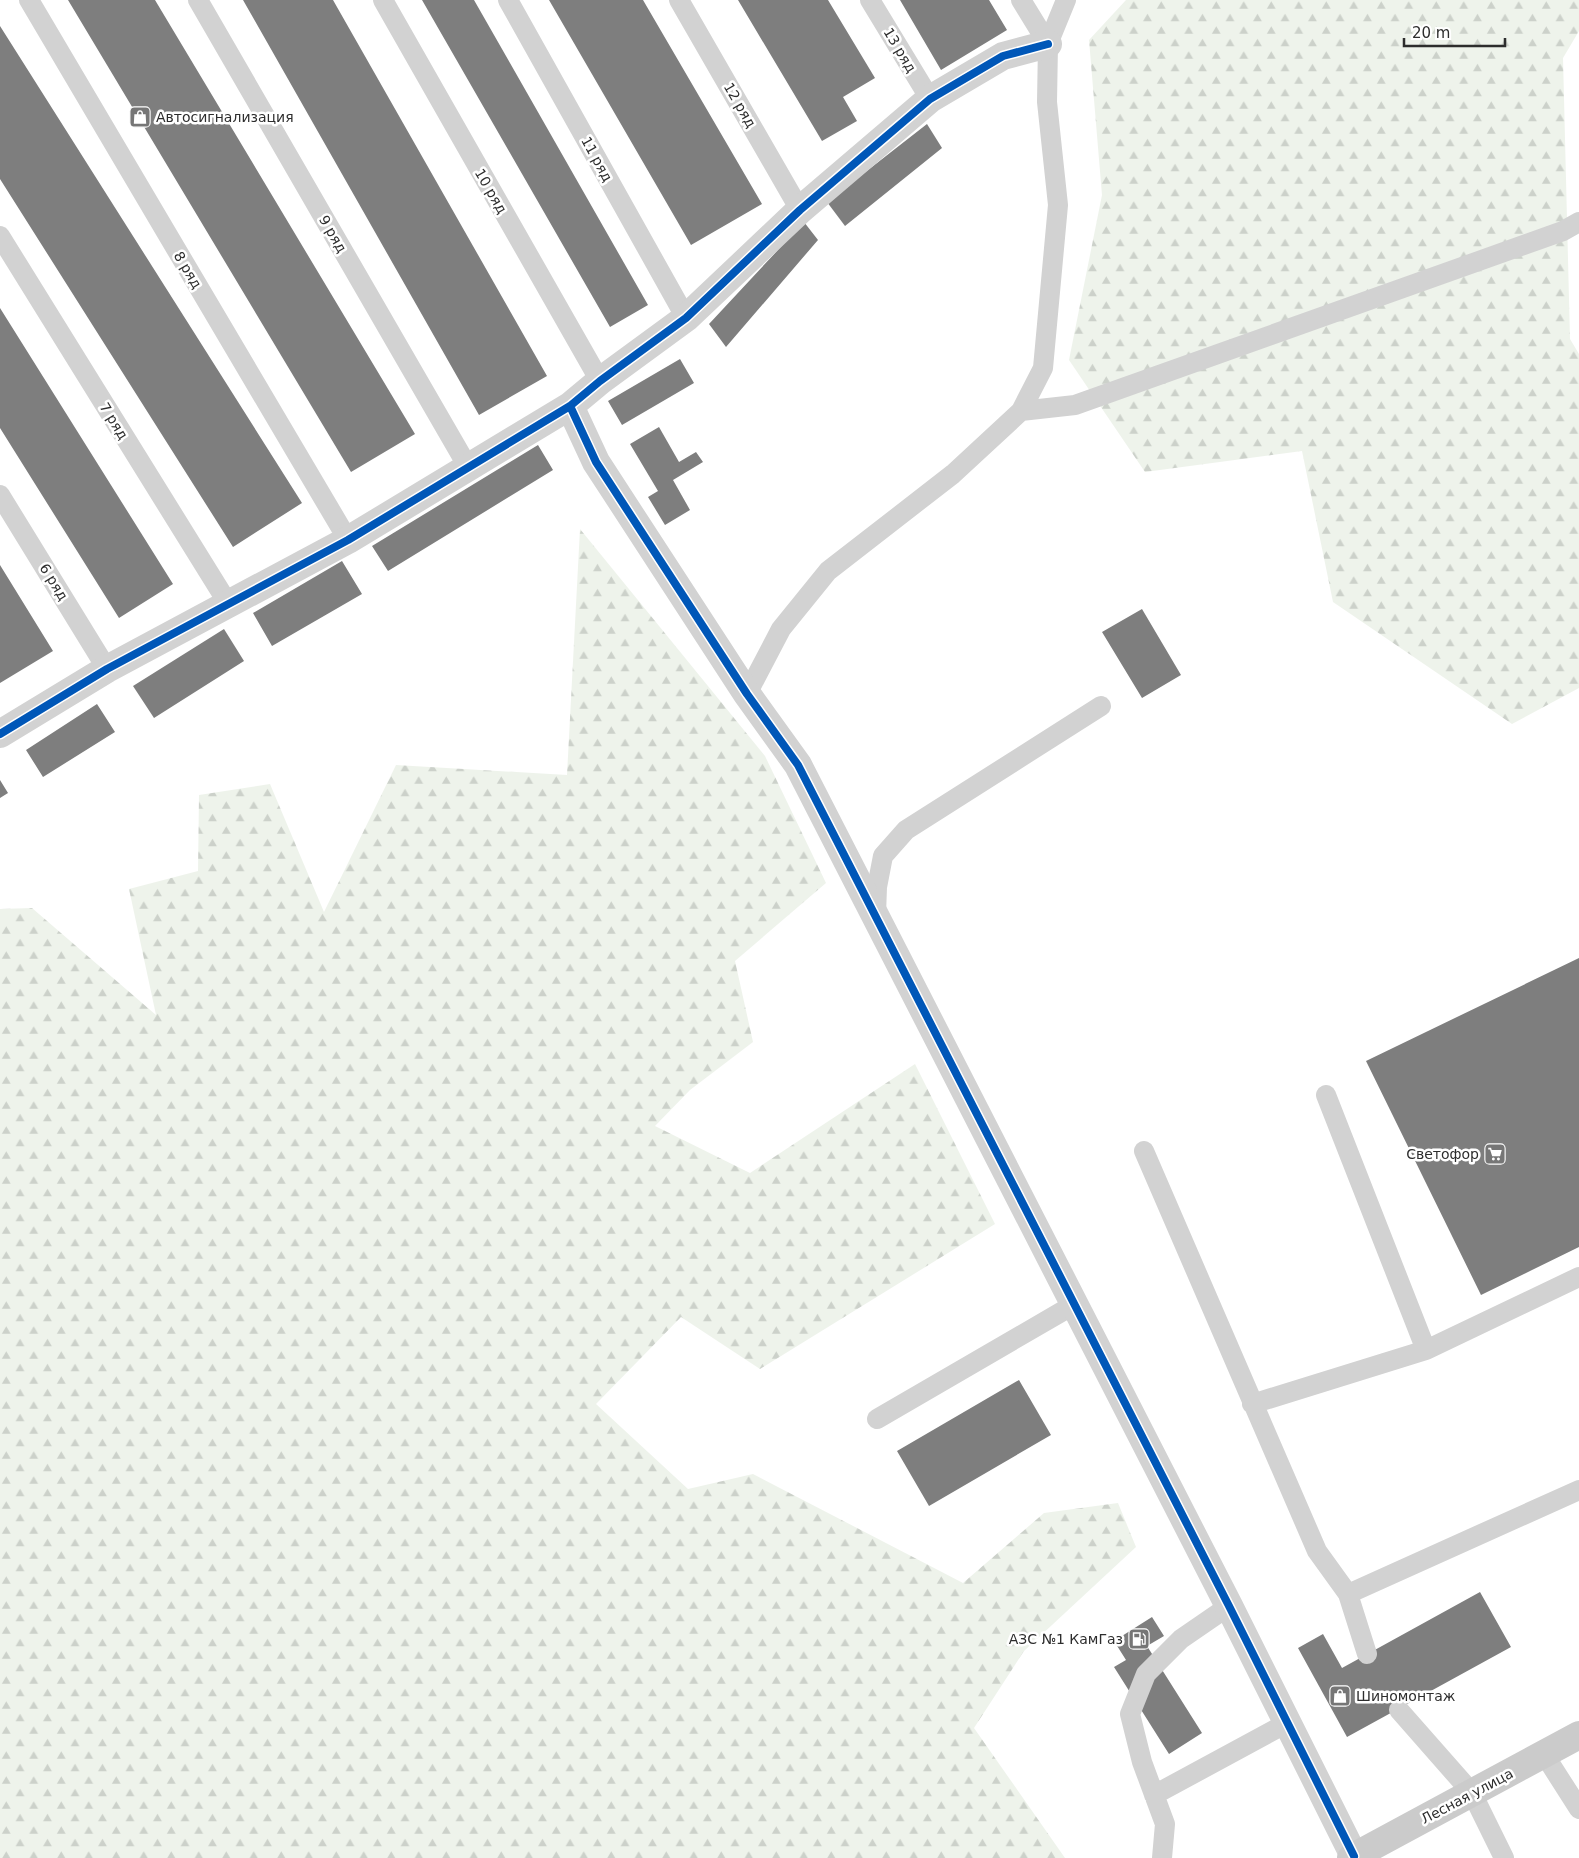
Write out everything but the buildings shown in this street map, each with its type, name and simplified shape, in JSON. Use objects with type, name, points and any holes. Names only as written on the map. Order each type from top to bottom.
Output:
[{"type":"main road","name":"Лесная улица","points":[[1352,1857],[1579,1735]]},
{"type":"street","points":[[0,734],[107,669],[348,540],[570,406],[600,381],[686,318],[800,210],[930,99],[1003,56],[1048,44]]},
{"type":"street","points":[[570,406],[596,462],[747,694],[798,765],[1229,1606],[1352,1857]]},
{"type":"lane","name":"8 ряд","points":[[29,0],[348,540]]},
{"type":"lane","name":"9 ряд","points":[[198,0],[468,467]]},
{"type":"lane","name":"10 ряд","points":[[383,0],[600,381]]},
{"type":"lane","name":"11 ряд","points":[[508,0],[686,318]]},
{"type":"lane","name":"12 ряд","points":[[679,0],[800,210]]},
{"type":"lane","name":"13 ряд","points":[[870,0],[930,99]]},
{"type":"lane","points":[[1022,0],[1048,44]]},
{"type":"lane","points":[[747,694],[781,630],[828,571],[953,474],[1021,411],[1043,368],[1058,205],[1047,102],[1048,44],[1066,0]]},
{"type":"lane","points":[[1021,411],[1075,405],[1563,231],[1579,222]]},
{"type":"lane","name":"7 ряд","points":[[0,236],[229,605]]},
{"type":"lane","name":"6 ряд","points":[[0,495],[107,669]]},
{"type":"lane","points":[[876,919],[877,887],[883,856],[906,830],[1102,706]]},
{"type":"lane","points":[[1326,1094],[1426,1350]]},
{"type":"lane","points":[[1144,1151],[1317,1551],[1348,1594],[1367,1654]]},
{"type":"lane","points":[[1252,1404],[1426,1350],[1579,1277]]},
{"type":"lane","points":[[877,1419],[1075,1304]]},
{"type":"lane","points":[[1348,1594],[1579,1490]]},
{"type":"lane","points":[[1162,1858],[1165,1824],[1142,1762],[1130,1714],[1146,1674],[1181,1639],[1229,1606]]},
{"type":"lane","points":[[1398,1710],[1472,1793],[1504,1858]]},
{"type":"lane","points":[[1154,1795],[1287,1723]]},
{"type":"lane","points":[[1544,1754],[1579,1809]]},
{"type":"green space","points":[[1126,0],[1579,0],[1579,31],[1563,58],[1570,339],[1579,354],[1579,688],[1512,724],[1333,602],[1302,451],[1145,472],[1069,360],[1102,195],[1089,40]]},
{"type":"green space","points":[[580,529],[765,756],[826,883],[735,961],[753,1042],[690,1090],[655,1126],[750,1173],[915,1064],[995,1224],[760,1369],[681,1317],[596,1404],[688,1489],[753,1474],[963,1583],[1044,1513],[1118,1503],[1136,1547],[1024,1651],[974,1728],[1065,1858],[0,1858],[0,909],[32,908],[156,1015],[129,889],[198,871],[199,795],[270,784],[324,912],[396,765],[567,775]]},
{"type":"cycle path","points":[[0,734],[107,669],[348,540],[570,406],[600,381],[686,318],[800,210],[930,99],[1003,56],[1048,44]]},
{"type":"cycle path","points":[[570,406],[596,462],[747,694],[798,765],[1229,1606],[1354,1856]]},
{"type":"place","name":"Автосигнализация","points":[[140,117]]},
{"type":"place","name":"Светофор","points":[[1495,1154]]},
{"type":"place","name":"АЗС №1 КамГаз","points":[[1139,1639]]},
{"type":"place","name":"Шиномонтаж","points":[[1340,1696]]}]
